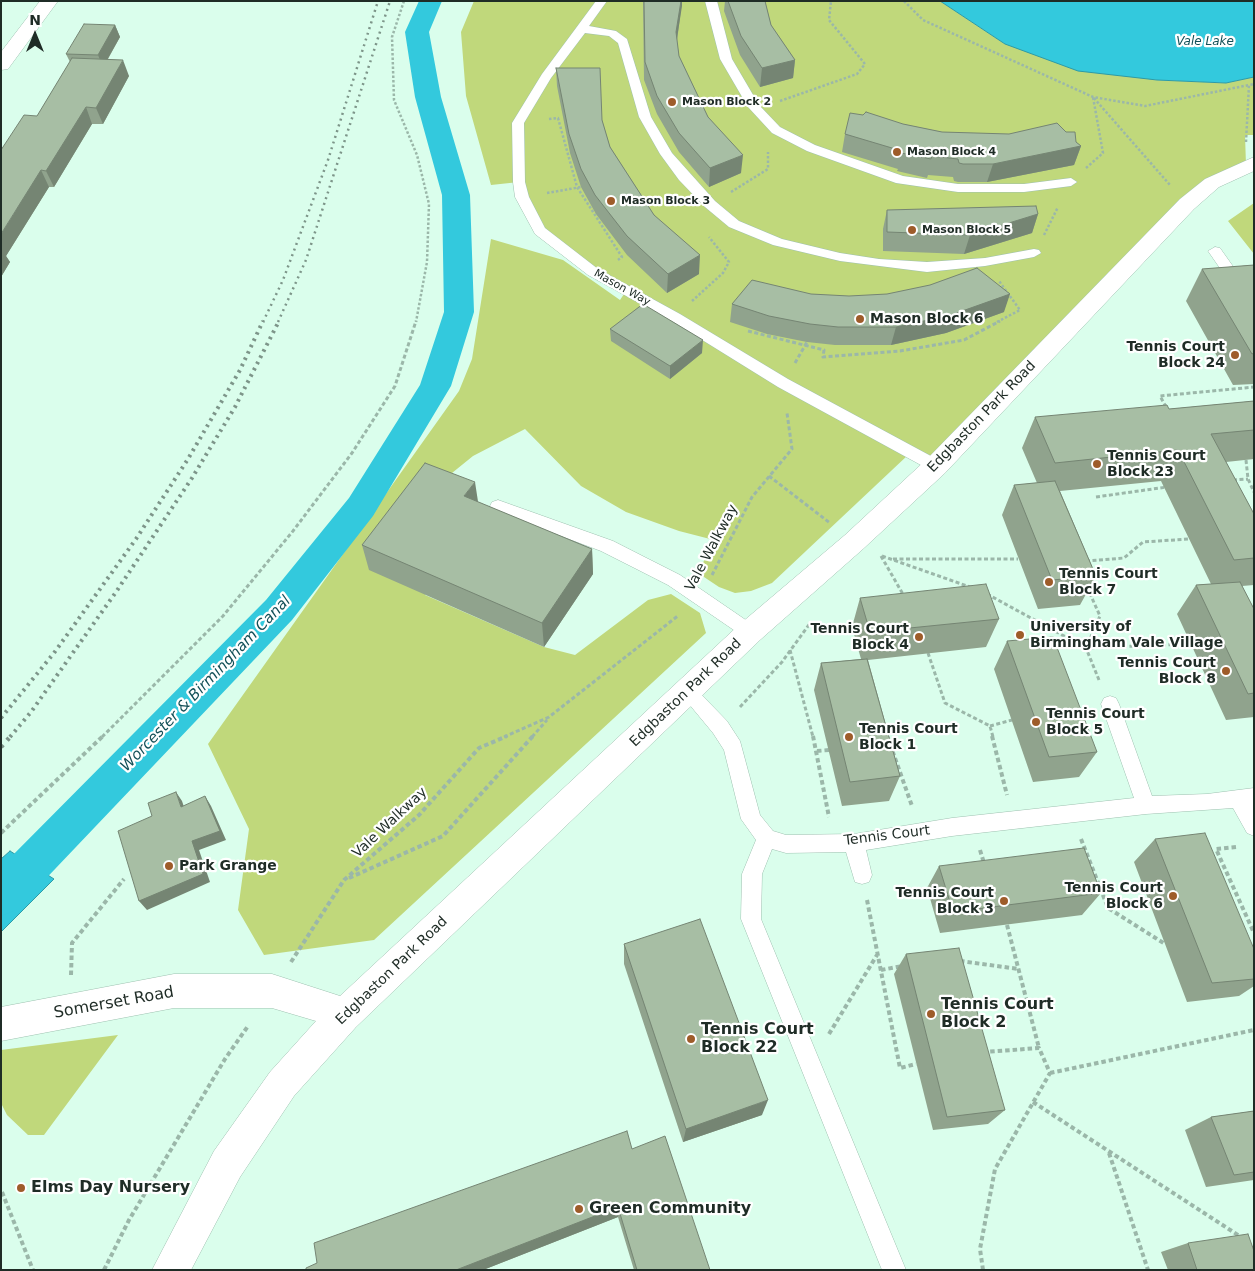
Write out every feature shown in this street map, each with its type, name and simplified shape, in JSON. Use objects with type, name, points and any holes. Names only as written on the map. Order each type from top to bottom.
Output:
[{"type":"street","points":[[1,65],[49,1]]},
{"type":"street","name":"Edgbaston Park Road","points":[[171,1270],[228,1164],[282,1084],[344,1015],[750,632],[854,542],[936,466],[1187,204],[1212,183],[1250,164]]},
{"type":"street","name":"Somerset Road","points":[[1,1024],[174,991],[272,991],[330,1008],[344,1015]]},
{"type":"lane","points":[[518,123],[546,77],[602,1]]},
{"type":"lane","points":[[711,1],[726,59],[754,107],[776,130],[811,148],[901,180],[977,188],[1024,188],[1071,182]]},
{"type":"lane","points":[[583,29],[612,33],[623,41],[645,117],[666,154],[710,204],[734,224],[778,242],[840,257],[879,263],[927,267],[985,262],[1034,253]]},
{"type":"lane","name":"Mason Way","points":[[518,123],[519,182],[522,197],[540,231],[593,272],[674,317],[783,383],[936,466]]},
{"type":"lane","points":[[1215,252],[1254,307]]},
{"type":"lane","points":[[498,506],[607,546],[674,580],[750,632]]},
{"type":"lane","points":[[688,692],[720,727],[733,747],[751,819],[767,838],[752,874],[751,920],[894,1270]]},
{"type":"lane","points":[[1110,704],[1146,805]]},
{"type":"lane","points":[[1246,799],[1254,827]]},
{"type":"lane","name":"Tennis Court","points":[[767,838],[786,844],[854,843],[920,832],[1071,813],[1146,805],[1246,799]]},
{"type":"lane","points":[[854,843],[862,875]]},
{"type":"path","points":[[1,833],[97,742],[223,616],[294,531],[340,468],[395,386],[416,323],[427,262],[429,204],[417,154],[394,100],[392,37],[404,1]]},
{"type":"path","points":[[754,107],[782,101],[857,74],[861,69],[864,64],[829,20],[831,1]]},
{"type":"path","points":[[904,1],[923,20],[1093,97],[1145,106],[1254,84]]},
{"type":"path","points":[[1249,85],[1245,134],[1250,164]]},
{"type":"path","points":[[1034,253],[1071,182],[1103,153],[1093,97]]},
{"type":"path","points":[[1093,97],[1187,204]]},
{"type":"path","points":[[518,123],[558,118],[577,187],[622,257]]},
{"type":"path","points":[[674,317],[723,273],[729,262],[690,213],[710,204],[768,169],[768,152]]},
{"type":"path","points":[[522,197],[581,187]]},
{"type":"path","points":[[615,262],[627,255]]},
{"type":"path","points":[[744,330],[824,350],[823,357],[900,351],[964,340],[1020,310],[985,262]]},
{"type":"path","points":[[1168,410],[1160,396],[1254,387]]},
{"type":"path","name":"Vale Walkway","points":[[104,1270],[129,1220],[225,1059],[344,880],[419,814],[479,748],[549,717],[700,599],[752,497],[792,449]]},
{"type":"path","points":[[1246,460],[1248,479],[1254,492]]},
{"type":"path","points":[[769,476],[866,552],[974,589]]},
{"type":"path","points":[[1229,481],[1248,479]]},
{"type":"path","points":[[1096,497],[1174,486]]},
{"type":"path","points":[[1076,562],[1124,558],[1143,542],[1189,539]]},
{"type":"path","points":[[881,556],[908,604]]},
{"type":"path","points":[[890,559],[1018,559]]},
{"type":"path","points":[[1084,580],[1100,616],[1086,648],[1110,704]]},
{"type":"path","points":[[984,592],[1086,648],[1190,644]]},
{"type":"path","points":[[720,727],[753,694],[813,620]]},
{"type":"path","points":[[790,649],[817,751],[834,843]]},
{"type":"path","points":[[928,653],[945,703],[990,726],[1012,720]]},
{"type":"path","points":[[344,880],[443,836],[549,717]]},
{"type":"path","points":[[990,726],[1013,820]]},
{"type":"path","points":[[887,742],[893,748],[920,832]]},
{"type":"path","points":[[817,751],[829,750]]},
{"type":"path","points":[[1071,813],[1108,908],[1165,944]]},
{"type":"path","points":[[1244,846],[1216,849],[1254,933]]},
{"type":"path","points":[[862,875],[900,1068],[916,1064]]},
{"type":"path","points":[[70,1011],[72,943],[124,879]]},
{"type":"path","points":[[1240,925],[1249,923]]},
{"type":"path","points":[[1007,925],[1039,1048],[1050,1073]]},
{"type":"path","points":[[810,1065],[878,955]]},
{"type":"path","points":[[955,960],[1019,969]]},
{"type":"path","points":[[881,970],[909,964]]},
{"type":"path","points":[[983,1270],[980,1249],[995,1169],[1050,1073],[1254,1030]]},
{"type":"path","points":[[978,1053],[1039,1048]]},
{"type":"path","points":[[1033,1102],[1246,1240]]},
{"type":"path","points":[[1108,1152],[1148,1270]]},
{"type":"path","points":[[2,1192],[33,1270]]},
{"type":"green space","points":[[474,1],[940,1],[1005,44],[1157,80],[1226,83],[1254,77],[1254,135],[1245,135],[1246,165],[1212,183],[936,466],[908,455],[772,583],[751,591],[735,593],[719,587],[698,573],[714,540],[679,531],[626,512],[581,486],[525,429],[473,456],[431,490],[425,595],[544,647],[575,655],[648,600],[671,594],[700,613],[706,633],[374,940],[264,955],[238,910],[249,829],[208,744],[459,391],[472,359],[491,239],[563,260],[620,300],[626,291],[540,231],[519,182],[491,185],[466,96],[461,32]]},
{"type":"green space","points":[[1254,203],[1254,254],[1228,221]]},
{"type":"green space","points":[[118,1035],[44,1135],[28,1135],[7,1115],[1,1103],[1,1050]]},
{"type":"water","name":"Vale Lake","points":[[940,1],[1254,1],[1254,77],[1226,83],[1157,80],[1078,71],[1005,44]]},
{"type":"water","points":[[10,851],[54,879],[1,932],[1,859]]},
{"type":"building","name":"Mason Block 2","points":[[644,1],[681,1],[676,32],[679,56],[708,117],[743,155],[710,168],[679,133],[657,96],[645,62]]},
{"type":"building","points":[[728,1],[765,1],[771,25],[795,60],[762,68],[741,36]]},
{"type":"building","points":[[84,24],[115,25],[98,55],[66,54]]},
{"type":"building","points":[[72,58],[123,60],[96,108],[86,107],[46,171],[41,170],[1,234],[1,150],[24,115],[37,116]]},
{"type":"building","name":"Mason Block 3","points":[[556,68],[600,68],[602,120],[610,147],[654,215],[700,255],[668,274],[627,236],[595,195],[581,169],[569,134]]},
{"type":"building","points":[[866,112],[903,124],[942,132],[1009,134],[1057,123],[1066,132],[1075,132],[1076,142],[1081,146],[993,164],[963,164],[959,163],[958,159],[932,156],[931,159],[901,153],[902,151],[845,134],[850,113],[863,115]]},
{"type":"building","points":[[1036,206],[1038,214],[970,235],[887,232],[887,210]]},
{"type":"building","points":[[1254,265],[1254,353],[1252,354],[1202,269]]},
{"type":"building","points":[[977,268],[1010,294],[951,315],[896,327],[838,327],[810,324],[769,316],[732,304],[752,280],[811,294],[849,296],[887,294],[930,285]]},
{"type":"building","points":[[643,304],[703,340],[670,366],[610,329]]},
{"type":"building","points":[[1254,401],[1254,430],[1211,434],[1254,514],[1254,558],[1234,560],[1178,450],[1055,463],[1035,417],[1167,405],[1169,409]]},
{"type":"building","points":[[425,463],[475,482],[464,496],[592,549],[542,623],[362,545]]},
{"type":"building","points":[[1055,481],[1096,576],[1052,580],[1014,485]]},
{"type":"building","points":[[1240,582],[1254,609],[1254,693],[1248,694],[1196,585]]},
{"type":"building","points":[[986,584],[999,619],[870,632],[860,598]]},
{"type":"building","points":[[1053,637],[1097,752],[1049,757],[1007,641]]},
{"type":"building","points":[[867,659],[900,776],[850,782],[821,663]]},
{"type":"building","name":"Park Grange","points":[[176,792],[181,807],[205,796],[220,831],[192,841],[203,874],[139,901],[118,831],[152,816],[148,803]]},
{"type":"building","points":[[1205,833],[1254,949],[1254,979],[1212,983],[1155,839]]},
{"type":"building","points":[[1084,848],[1101,893],[953,912],[939,866]]},
{"type":"building","name":"Tennis Court Block 22","points":[[700,919],[768,1100],[686,1129],[624,944]]},
{"type":"building","points":[[959,948],[1005,1110],[947,1117],[906,954]]},
{"type":"building","points":[[1254,1111],[1254,1172],[1234,1175],[1211,1117]]},
{"type":"building","name":"Green Community","points":[[627,1131],[632,1149],[665,1136],[710,1270],[637,1270],[618,1207],[456,1270],[306,1270],[306,1268],[317,1263],[314,1243]]},
{"type":"building","points":[[1248,1234],[1254,1251],[1254,1270],[1197,1270],[1188,1243]]},
{"type":"waterway","name":"Worcester & Birmingham Canal","points":[[1,896],[279,610],[361,507],[435,386],[459,312],[456,195],[428,97],[417,32],[431,1]]},
{"type":"railway","points":[[263,322],[283,280],[328,160],[378,1]]},
{"type":"railway","points":[[278,322],[306,260],[390,1]]},
{"type":"railway","points":[[1,718],[54,653],[136,539],[188,459],[240,370],[263,321]]},
{"type":"railway","points":[[10,737],[31,712],[116,592],[192,478],[235,407],[279,321]]},
{"type":"railway","points":[[1,747],[11,736]]},
{"type":"place","name":"Mason Block 2","points":[[672,102]]},
{"type":"place","name":"Mason Block 4","points":[[897,152]]},
{"type":"place","name":"Mason Block 3","points":[[611,201]]},
{"type":"place","name":"Mason Block 5","points":[[912,230]]},
{"type":"place","name":"Mason Block 6","points":[[860,319]]},
{"type":"place","name":"Tennis Court Block 24","points":[[1235,355]]},
{"type":"place","name":"Tennis Court Block 23","points":[[1097,464]]},
{"type":"place","name":"Tennis Court Block 7","points":[[1049,582]]},
{"type":"place","name":"University of Birmingham Vale Village","points":[[1020,635]]},
{"type":"place","name":"Tennis Court Block 4","points":[[919,637]]},
{"type":"place","name":"Tennis Court Block 8","points":[[1226,671]]},
{"type":"place","name":"Tennis Court Block 5","points":[[1036,722]]},
{"type":"place","name":"Tennis Court Block 1","points":[[849,737]]},
{"type":"place","name":"Park Grange","points":[[169,866]]},
{"type":"place","name":"Tennis Court Block 6","points":[[1173,896]]},
{"type":"place","name":"Tennis Court Block 3","points":[[1004,901]]},
{"type":"place","name":"Tennis Court Block 2","points":[[931,1014]]},
{"type":"place","name":"Tennis Court Block 22","points":[[691,1039]]},
{"type":"place","name":"Elms Day Nursery","points":[[21,1188]]},
{"type":"place","name":"Green Community","points":[[579,1209]]}]
